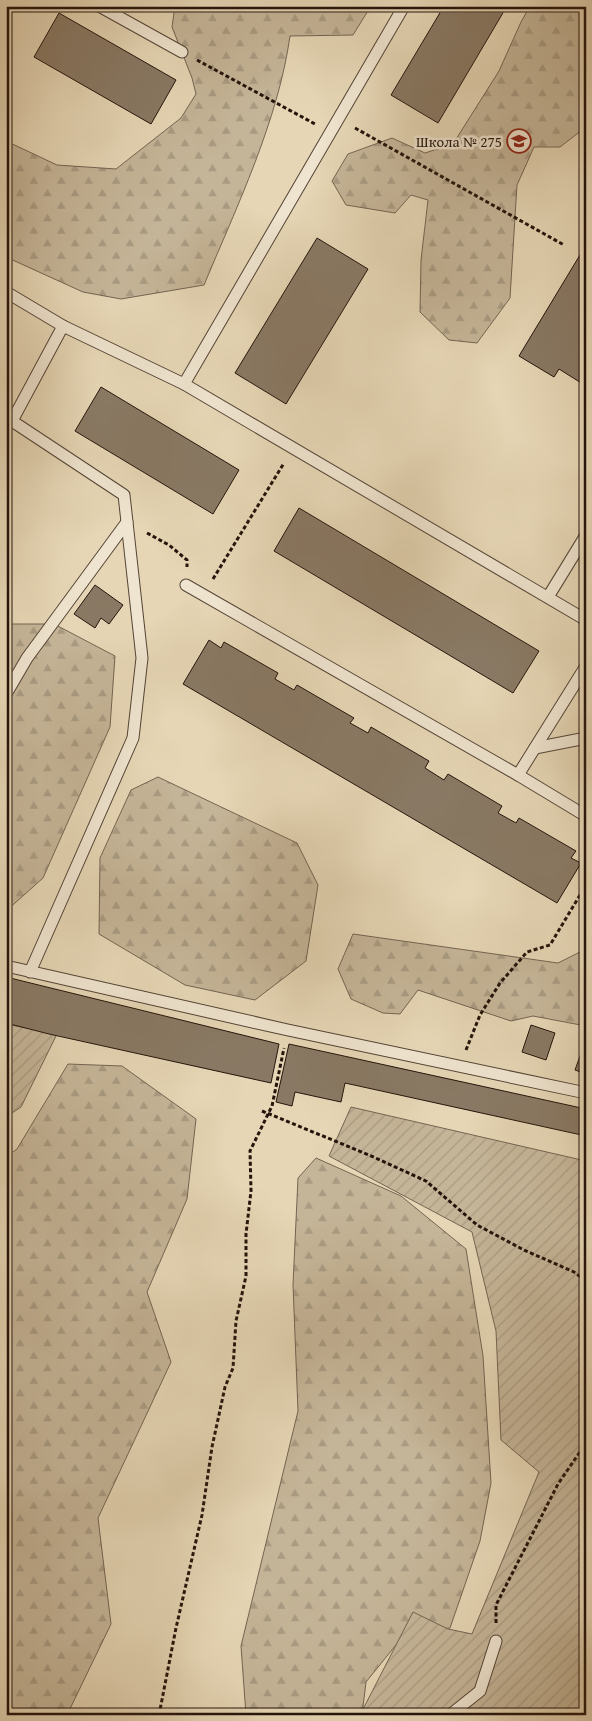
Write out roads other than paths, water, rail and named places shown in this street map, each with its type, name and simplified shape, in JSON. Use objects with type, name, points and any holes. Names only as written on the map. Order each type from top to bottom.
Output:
[{"type":"lane","points":[[99,6],[182,52]]},
{"type":"lane","points":[[184,384],[404,6]]},
{"type":"lane","points":[[6,292],[63,326],[184,384],[586,620]]},
{"type":"lane","points":[[30,972],[134,738],[142,658],[124,495],[12,421],[63,326]]},
{"type":"lane","points":[[6,694],[27,658],[127,522]]},
{"type":"lane","points":[[548,596],[586,535]]},
{"type":"lane","points":[[186,586],[518,775],[586,816]]},
{"type":"lane","points":[[518,775],[586,666]]},
{"type":"lane","points":[[535,748],[586,738]]},
{"type":"lane","points":[[6,966],[288,1030],[586,1093]]},
{"type":"lane","points":[[450,1715],[480,1690],[496,1641]]},
{"type":"place","name":"Школа № 275","points":[[519,141]]}]
